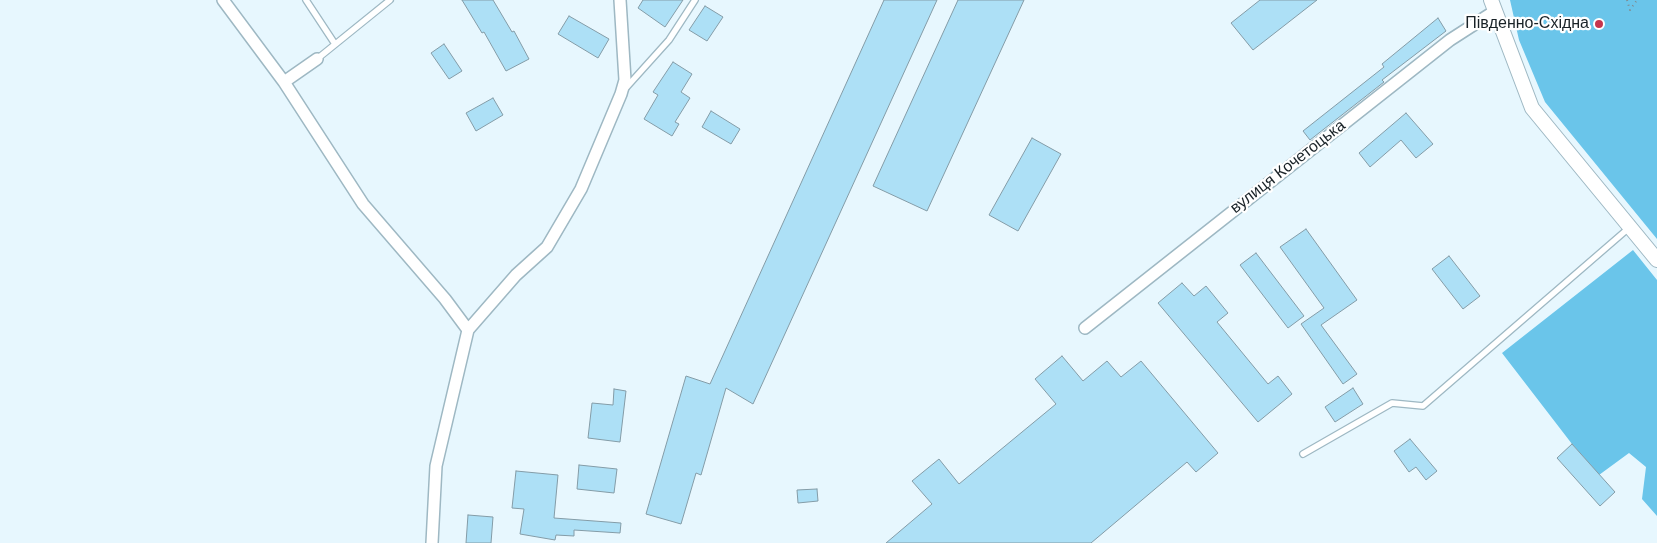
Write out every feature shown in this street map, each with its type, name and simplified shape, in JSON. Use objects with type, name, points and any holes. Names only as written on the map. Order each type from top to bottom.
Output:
[{"type":"street","points":[[223,0],[284,82],[363,204],[445,299],[468,330]]},
{"type":"street","points":[[432,543],[436,466],[468,330],[516,275],[547,246],[581,189],[621,94],[624,80],[620,0]]},
{"type":"street","points":[[1493,6],[1532,108],[1657,260]]},
{"type":"street","name":"вулиця Кочетоцька","points":[[1085,328],[1493,6]]},
{"type":"street","points":[[284,82],[317,59]]},
{"type":"lane","points":[[306,0],[335,44]]},
{"type":"lane","points":[[317,59],[390,0]]},
{"type":"lane","points":[[621,94],[669,40],[695,0]]},
{"type":"lane","points":[[1303,454],[1392,403],[1422,406],[1630,227]]},
{"type":"path","points":[[1627,0],[1630,10],[1637,0]]},
{"type":"shaded area","points":[[1510,0],[1657,0],[1657,239],[1545,102],[1519,40]]},
{"type":"shaded area","points":[[1633,250],[1657,280],[1657,516],[1642,499],[1646,467],[1629,453],[1599,475],[1572,444],[1502,353]]},
{"type":"building","points":[[462,0],[493,0],[512,32],[514,31],[529,59],[506,71],[484,32],[482,33]]},
{"type":"building","points":[[643,0],[683,0],[665,27],[638,8]]},
{"type":"building","points":[[884,0],[937,0],[753,404],[726,388],[701,475],[696,473],[681,524],[646,514],[686,376],[710,384]]},
{"type":"building","points":[[958,0],[1024,0],[927,211],[873,186]]},
{"type":"building","points":[[1260,0],[1317,0],[1253,50],[1231,23]]},
{"type":"building","points":[[705,6],[723,17],[707,41],[689,30]]},
{"type":"building","points":[[569,16],[609,39],[598,58],[558,34]]},
{"type":"building","points":[[1438,18],[1446,31],[1382,80],[1384,82],[1310,140],[1303,131],[1384,67],[1382,64]]},
{"type":"building","points":[[444,44],[462,71],[449,79],[431,53]]},
{"type":"building","points":[[673,62],[692,74],[681,92],[690,98],[675,122],[679,124],[672,136],[644,119],[658,95],[653,92]]},
{"type":"building","points":[[493,98],[503,115],[476,131],[466,113]]},
{"type":"building","points":[[711,111],[740,129],[731,144],[702,127]]},
{"type":"building","points":[[1406,113],[1433,144],[1416,158],[1401,140],[1370,167],[1359,153]]},
{"type":"building","points":[[1032,138],[1061,154],[1018,231],[989,215]]},
{"type":"building","points":[[1306,229],[1357,300],[1321,325],[1357,374],[1343,384],[1301,324],[1324,308],[1280,247]]},
{"type":"building","points":[[1256,253],[1304,316],[1288,328],[1240,265]]},
{"type":"building","points":[[1449,256],[1480,296],[1463,309],[1432,269]]},
{"type":"building","points":[[1182,283],[1194,296],[1206,286],[1228,313],[1217,322],[1268,384],[1278,376],[1292,394],[1258,422],[1158,303]]},
{"type":"building","points":[[1062,356],[1083,381],[1107,361],[1121,377],[1141,361],[1218,453],[1196,472],[1187,462],[1091,543],[886,543],[932,504],[912,481],[939,459],[959,484],[1056,404],[1035,379]]},
{"type":"building","points":[[1353,388],[1363,404],[1335,422],[1325,407]]},
{"type":"building","points":[[614,389],[626,391],[620,442],[588,438],[592,403],[613,405]]},
{"type":"building","points":[[1410,439],[1437,471],[1426,480],[1416,467],[1409,472],[1394,451]]},
{"type":"building","points":[[1572,444],[1615,492],[1600,506],[1557,458]]},
{"type":"building","points":[[579,465],[617,469],[614,493],[577,489]]},
{"type":"building","points":[[516,471],[558,475],[554,518],[621,523],[620,533],[574,530],[574,536],[556,535],[555,540],[520,534],[524,509],[512,508]]},
{"type":"building","points":[[817,489],[818,501],[798,503],[797,490]]},
{"type":"building","points":[[468,515],[493,517],[491,543],[466,543]]},
{"type":"place","name":"Південно-Східна","points":[[1599,24]]}]
